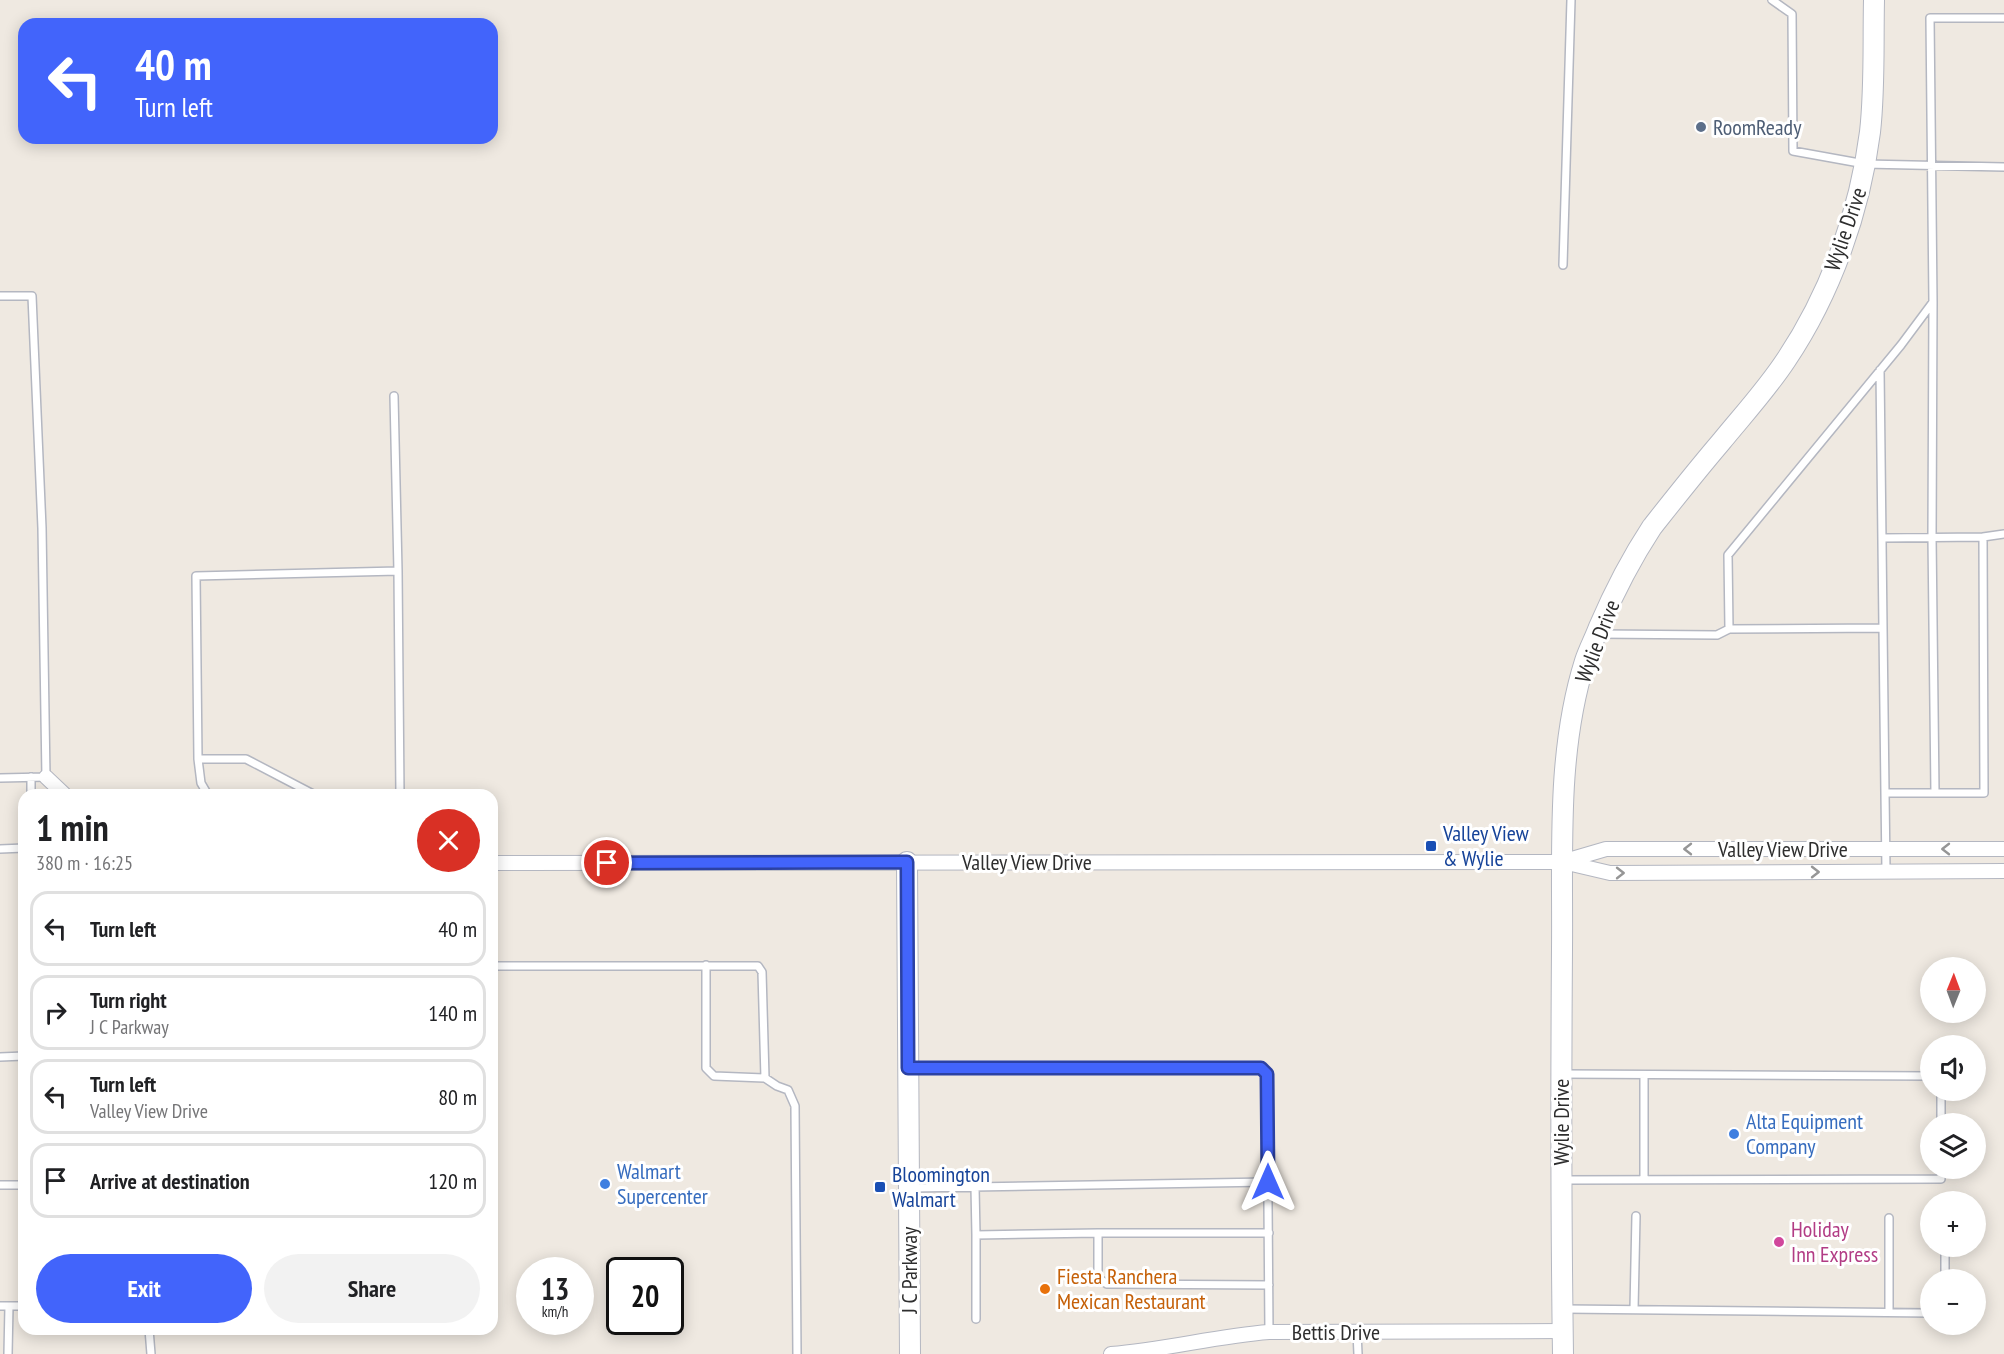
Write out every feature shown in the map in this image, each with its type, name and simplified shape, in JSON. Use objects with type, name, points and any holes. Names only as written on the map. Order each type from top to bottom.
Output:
[{"type":"main road","name":"Wylie Drive","points":[[1563,1354],[1561,1074],[1563,862],[1565,765],[1570,726],[1586,660],[1611,600],[1631,561],[1652,527],[1785,362],[1808,325],[1849,226],[1865,164],[1873,83],[1874,0]]},
{"type":"main road","name":"J C Parkway","points":[[907,862],[910,1354]]},
{"type":"street","points":[[46,777],[59,789]]},
{"type":"street","name":"Valley View Drive","points":[[1563,862],[1606,849],[2004,849]]},
{"type":"street","name":"Valley View Drive","points":[[498,863],[1563,862],[1610,873],[2004,871]]},
{"type":"street","name":"Bettis Drive","points":[[1111,1354],[1174,1347],[1234,1335],[1269,1332],[1563,1331]]},
{"type":"lane","points":[[1563,265],[1571,0]]},
{"type":"lane","points":[[1772,0],[1792,14],[1793,151],[1865,164],[2004,167]]},
{"type":"lane","points":[[1935,793],[1930,18],[2004,18]]},
{"type":"lane","points":[[0,296],[32,297],[42,528],[46,777],[0,778]]},
{"type":"lane","points":[[1729,629],[1728,555],[1933,302]]},
{"type":"lane","points":[[1880,370],[1886,872]]},
{"type":"lane","points":[[394,396],[400,789]]},
{"type":"lane","points":[[1882,538],[1983,537],[2004,534]]},
{"type":"lane","points":[[1885,793],[1984,794],[1983,537]]},
{"type":"lane","points":[[204,789],[201,783],[198,759],[196,576],[398,571]]},
{"type":"lane","points":[[1596,634],[1718,634],[1729,629],[1883,628]]},
{"type":"lane","points":[[198,759],[246,759],[304,789]]},
{"type":"lane","points":[[31,777],[31,789]]},
{"type":"lane","points":[[0,849],[18,848]]},
{"type":"lane","points":[[706,965],[706,1068],[714,1076],[765,1078],[788,1090],[795,1106],[797,1354]]},
{"type":"lane","points":[[498,966],[758,966],[762,972],[765,1078]]},
{"type":"lane","points":[[0,1057],[18,1056]]},
{"type":"lane","points":[[908,1068],[1261,1068],[1267,1074],[1269,1332]]},
{"type":"lane","points":[[1561,1074],[1920,1076]]},
{"type":"lane","points":[[1644,1075],[1644,1179]]},
{"type":"lane","points":[[1562,1180],[1920,1179]]},
{"type":"lane","points":[[909,1188],[1268,1182]]},
{"type":"lane","points":[[0,1185],[18,1185]]},
{"type":"lane","points":[[975,1187],[976,1318]]},
{"type":"lane","points":[[1634,1310],[1636,1216]]},
{"type":"lane","points":[[1889,1218],[1889,1312]]},
{"type":"lane","points":[[1098,1233],[1098,1278],[1107,1284],[1269,1285]]},
{"type":"lane","points":[[976,1235],[1269,1233]]},
{"type":"lane","points":[[0,1306],[18,1306]]},
{"type":"lane","points":[[8,1354],[9,1306]]},
{"type":"lane","points":[[1563,1308],[1920,1313]]},
{"type":"lane","points":[[1357,1332],[1358,1354]]},
{"type":"lane","points":[[149,1335],[151,1354]]},
{"type":"place","name":"RoomReady","points":[[1701,127]]},
{"type":"place","name":"Valley View & Wylie","points":[[1431,846]]},
{"type":"place","name":"Alta Equipment Company","points":[[1734,1134]]},
{"type":"place","name":"Walmart Supercenter","points":[[605,1184]]},
{"type":"place","name":"Bloomington Walmart","points":[[880,1187]]},
{"type":"place","name":"Holiday Inn Express","points":[[1779,1242]]},
{"type":"place","name":"Fiesta Ranchera Mexican Restaurant","points":[[1045,1289]]},
{"type":"route","points":[[607,863],[907,862],[908,1068],[1261,1068],[1267,1074],[1268,1182]]}]
